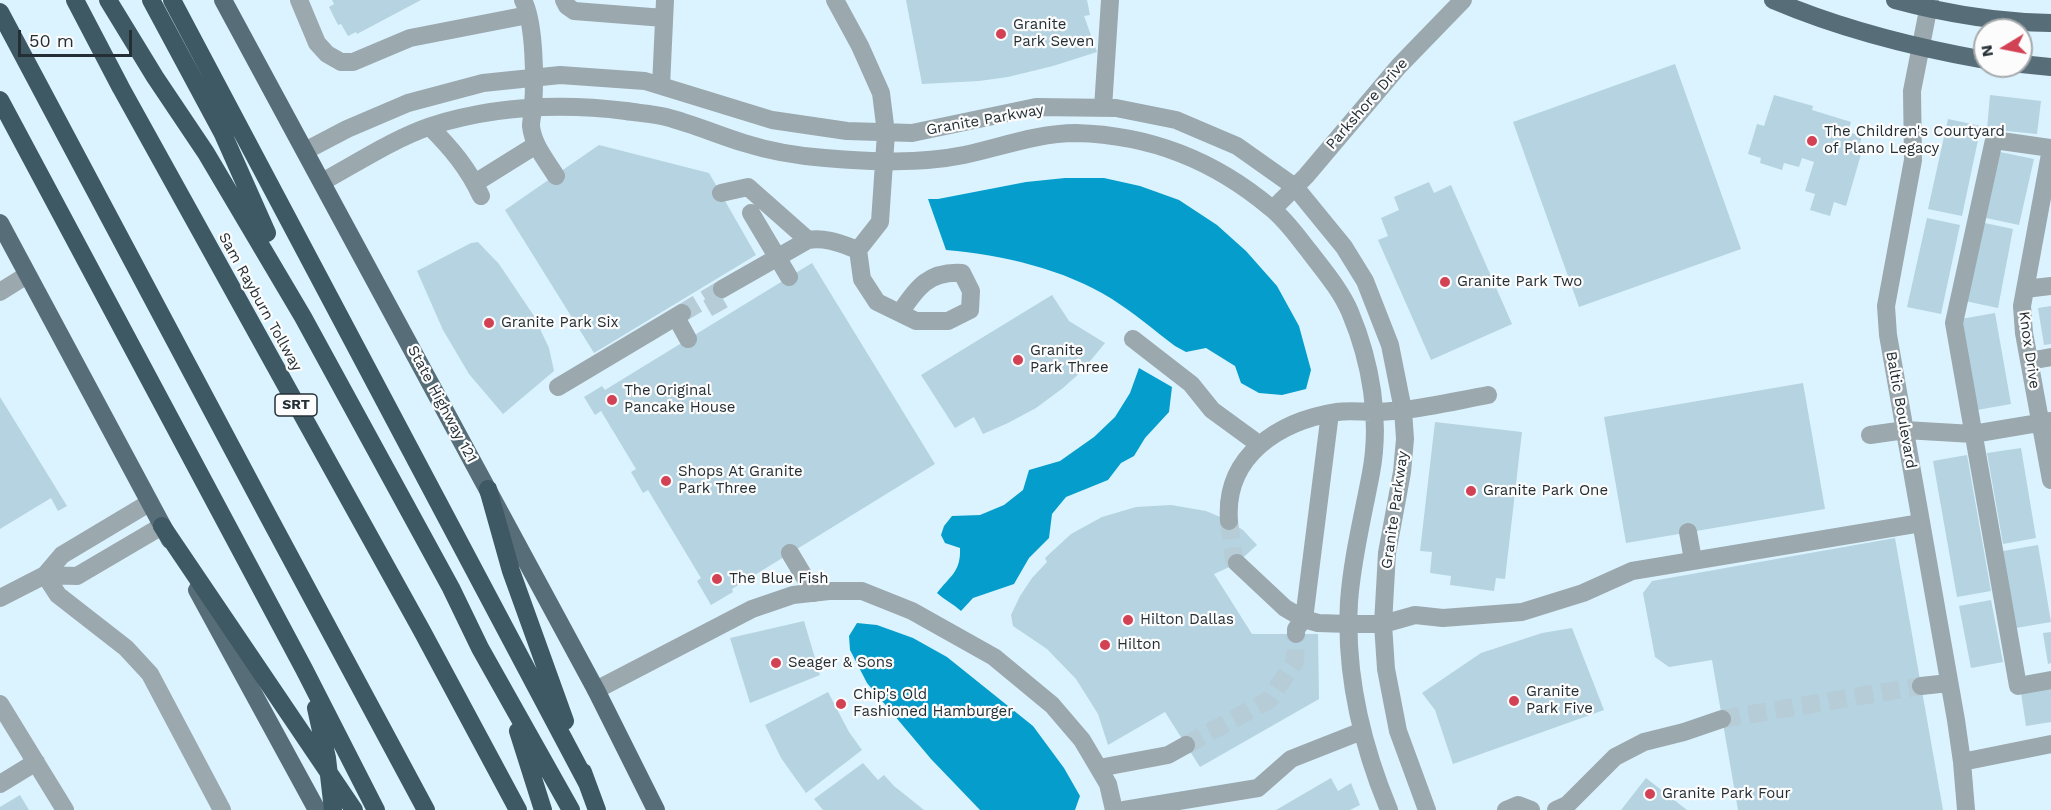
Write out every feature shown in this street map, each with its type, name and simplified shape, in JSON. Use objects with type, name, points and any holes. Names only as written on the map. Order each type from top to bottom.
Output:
[{"type":"highway","name":"Sam Rayburn Tollway","points":[[75,0],[518,810]]},
{"type":"highway","points":[[108,0],[155,77],[206,153],[303,317],[480,648],[572,810]]},
{"type":"highway","points":[[151,0],[223,134],[303,317]]},
{"type":"highway","points":[[172,0],[587,783]]},
{"type":"highway","points":[[0,12],[294,567],[426,810]]},
{"type":"highway","points":[[2,105],[304,669],[376,810]]},
{"type":"highway","points":[[488,489],[511,571],[597,810]]},
{"type":"highway","points":[[162,526],[354,810]]},
{"type":"highway","points":[[304,669],[321,727],[333,810]]},
{"type":"highway","points":[[506,692],[543,810]]},
{"type":"main road","name":"State Highway 121","points":[[223,0],[596,690],[656,810]]},
{"type":"main road","points":[[1773,0],[1826,22],[1920,48],[1973,58]]},
{"type":"main road","points":[[1896,0],[1929,5],[1956,15],[2008,22],[2051,23]]},
{"type":"main road","points":[[2033,65],[2051,67]]},
{"type":"main road","points":[[0,223],[149,503],[317,810]]},
{"type":"street","points":[[299,0],[317,43],[327,54],[341,62],[353,62],[410,38],[526,7],[534,77],[531,125],[536,145],[556,176]]},
{"type":"street","points":[[564,0],[567,6],[574,11],[664,9],[661,86]]},
{"type":"street","points":[[835,0],[860,46],[881,93],[886,133],[880,222],[858,250],[862,279],[877,302],[900,313]]},
{"type":"street","points":[[1103,108],[1110,0]]},
{"type":"street","name":"Parkshore Drive","points":[[1273,209],[1295,187],[1399,66],[1463,0]]},
{"type":"street","name":"Baltic Boulevard","points":[[1929,5],[1912,92],[1913,160],[1886,306],[1888,335],[1962,762],[1966,810]]},
{"type":"street","name":"Granite Parkway","points":[[304,151],[408,103],[483,83],[560,75],[645,81],[772,120],[847,131],[912,133],[1036,107],[1116,108],[1176,120],[1238,146],[1295,187],[1344,247],[1365,281],[1390,345],[1403,410],[1405,439],[1402,472],[1387,553],[1383,624],[1386,669],[1398,731],[1427,810]]},
{"type":"street","name":"Granite Parkway","points":[[322,183],[400,139],[430,127],[475,114],[533,107],[594,107],[663,116],[749,145],[821,158],[897,162],[960,156],[1024,140],[1074,133],[1146,140],[1183,153],[1220,172],[1273,209],[1332,280],[1342,298],[1363,351],[1375,412],[1372,469],[1351,582],[1348,624],[1350,665],[1362,730],[1378,784],[1389,810]]},
{"type":"street","points":[[430,127],[458,155],[478,190],[536,145]]},
{"type":"street","points":[[2051,148],[1994,140],[1954,322],[2018,686],[2051,680]]},
{"type":"street","name":"Knox Drive","points":[[2051,148],[2045,213],[2022,306],[2029,361],[2046,422],[2051,479]]},
{"type":"street","points":[[721,193],[748,187],[808,240]]},
{"type":"street","points":[[751,213],[789,277]]},
{"type":"street","points":[[722,289],[808,240],[819,238],[858,250]]},
{"type":"street","points":[[0,292],[27,275]]},
{"type":"street","points":[[2025,289],[2051,286]]},
{"type":"street","points":[[558,387],[679,315],[688,339]]},
{"type":"street","points":[[1133,339],[1191,384],[1212,410],[1260,445]]},
{"type":"street","points":[[2029,361],[2051,357]]},
{"type":"street","points":[[1229,521],[1231,492],[1243,460],[1271,436],[1305,418],[1340,411],[1403,410],[1488,395]]},
{"type":"street","points":[[1300,626],[1330,413]]},
{"type":"street","points":[[1870,435],[1905,430],[1973,434],[2046,422]]},
{"type":"street","points":[[0,598],[45,575],[62,555],[149,503]]},
{"type":"street","points":[[1300,626],[1318,623],[1383,624],[1415,615],[1443,618],[1521,612],[1583,593],[1632,571],[1921,523]]},
{"type":"street","points":[[45,575],[77,576],[162,526]]},
{"type":"street","points":[[1688,532],[1693,560]]},
{"type":"street","points":[[790,553],[814,593]]},
{"type":"street","points":[[1237,563],[1285,608],[1300,626]]},
{"type":"street","points":[[45,575],[58,596],[126,648],[150,674],[222,810]]},
{"type":"street","points":[[596,690],[752,609],[793,595],[862,591],[912,611],[994,657],[1052,705],[1082,740],[1099,768],[1108,784],[1114,810]]},
{"type":"street","points":[[1921,686],[1949,683]]},
{"type":"street","points":[[0,704],[65,810]]},
{"type":"street","points":[[1556,810],[1567,805],[1615,757],[1644,742],[1722,719]]},
{"type":"street","points":[[1124,810],[1258,788],[1291,759],[1362,730]]},
{"type":"street","points":[[1962,762],[2051,744]]},
{"type":"street","points":[[1099,768],[1168,755],[1186,745]]},
{"type":"street","points":[[0,784],[36,762]]},
{"type":"street","points":[[1506,810],[1518,805],[1531,810]]},
{"type":"water","points":[[1065,178],[1104,178],[1140,186],[1179,200],[1217,225],[1246,251],[1277,286],[1299,326],[1311,370],[1306,389],[1282,395],[1259,393],[1241,383],[1235,366],[1206,348],[1186,352],[1112,299],[1074,279],[1011,260],[946,250],[928,199],[1026,182]]},
{"type":"water","points":[[1139,368],[1172,387],[1169,412],[1145,438],[1134,456],[1121,463],[1108,480],[1066,497],[1052,514],[1049,538],[1029,558],[1014,584],[973,598],[961,611],[937,593],[954,573],[959,563],[960,548],[945,543],[941,535],[944,526],[952,516],[980,515],[1004,505],[1023,490],[1029,470],[1060,461],[1094,437],[1115,417],[1130,393]]},
{"type":"water","points":[[857,623],[877,625],[913,638],[947,657],[1033,726],[1064,768],[1080,796],[1075,810],[980,810],[931,759],[867,683],[850,650],[849,636]]},
{"type":"building","points":[[332,0],[421,0],[357,34],[356,32],[348,36],[341,24],[338,25],[329,7],[334,4]]},
{"type":"building","name":"Granite Park Seven","points":[[906,0],[1087,0],[1090,15],[1084,16],[1097,52],[1008,77],[922,84]]},
{"type":"building","points":[[1675,64],[1741,249],[1579,307],[1513,122]]},
{"type":"building","points":[[1774,95],[1813,106],[1812,110],[1851,122],[1848,132],[1862,136],[1858,150],[1862,151],[1846,206],[1834,202],[1830,216],[1810,210],[1815,194],[1805,191],[1814,162],[1802,158],[1799,167],[1784,163],[1782,170],[1760,163],[1761,158],[1748,154],[1757,124],[1764,126]]},
{"type":"building","points":[[1990,95],[2041,101],[2037,134],[1987,129]]},
{"type":"building","points":[[1948,119],[1981,126],[1962,216],[1928,209]]},
{"type":"building","points":[[599,145],[709,173],[756,255],[594,353],[505,210]]},
{"type":"building","points":[[2000,152],[2034,159],[2019,225],[1986,218]]},
{"type":"building","name":"Granite Park Two","points":[[1429,182],[1434,193],[1451,185],[1512,324],[1431,360],[1378,240],[1388,236],[1381,218],[1399,210],[1394,197]]},
{"type":"building","points":[[1927,218],[1960,225],[1941,314],[1907,307]]},
{"type":"building","points":[[1980,222],[2013,229],[1998,308],[1965,301]]},
{"type":"building","name":"Granite Park Six","points":[[478,242],[499,264],[534,316],[549,348],[554,371],[503,414],[469,374],[443,330],[417,271],[471,243]]},
{"type":"building","points":[[812,263],[935,464],[732,589],[733,592],[711,605],[697,581],[701,578],[648,490],[643,493],[631,472],[636,469],[601,411],[595,415],[584,397],[602,386],[605,390]]},
{"type":"building","name":"Granite Park Three","points":[[1052,295],[1069,321],[1105,343],[1082,371],[1036,408],[983,434],[974,417],[955,428],[921,375]]},
{"type":"building","points":[[2051,306],[2051,344],[2044,345],[2038,308]]},
{"type":"building","points":[[1995,313],[2011,404],[1977,410],[1961,319]]},
{"type":"building","points":[[1803,383],[1825,509],[1626,543],[1604,417]]},
{"type":"building","points":[[0,397],[67,506],[58,511],[51,498],[0,529]]},
{"type":"building","name":"Granite Park One","points":[[1435,422],[1522,432],[1505,579],[1496,578],[1494,591],[1450,585],[1451,576],[1430,573],[1432,552],[1420,551]]},
{"type":"building","points":[[2021,448],[2036,538],[2003,544],[1987,453]]},
{"type":"building","points":[[1967,455],[1991,591],[1957,597],[1933,461]]},
{"type":"building","name":"Hilton Dallas","points":[[1171,505],[1206,511],[1225,519],[1243,530],[1257,545],[1236,564],[1214,574],[1252,634],[1318,634],[1319,699],[1200,767],[1165,712],[1108,745],[1098,714],[1076,679],[1047,649],[1013,626],[1011,615],[1032,578],[1047,562],[1045,558],[1071,534],[1102,517],[1136,507]]},
{"type":"building","points":[[1895,538],[1943,810],[1738,810],[1712,660],[1669,667],[1655,657],[1643,593],[1652,581]]},
{"type":"building","points":[[2038,545],[2051,622],[2016,628],[2003,551]]},
{"type":"building","points":[[1991,600],[2003,662],[1971,668],[1959,606]]},
{"type":"building","name":"Seager & Sons","points":[[804,621],[820,675],[750,703],[730,638]]},
{"type":"building","name":"Granite Park Five","points":[[1572,628],[1604,710],[1453,764],[1435,710],[1422,693],[1481,653],[1542,633]]},
{"type":"building","points":[[2051,632],[2051,663],[2048,664],[2043,633]]},
{"type":"building","points":[[2051,688],[2051,722],[2026,726],[2021,693]]},
{"type":"building","points":[[828,692],[849,732],[862,750],[806,793],[781,758],[765,725]]},
{"type":"building","points":[[863,763],[878,780],[884,775],[924,810],[823,810],[814,799]]},
{"type":"building","points":[[1331,778],[1338,791],[1351,783],[1360,805],[1350,810],[1276,810]]},
{"type":"building","name":"Granite Park Four","points":[[1646,778],[1687,810],[1621,810]]},
{"type":"building","points":[[20,795],[29,810],[0,810],[0,807]]},
{"type":"tunnel","points":[[682,313],[722,289]]},
{"type":"tunnel","points":[[711,296],[723,317]]},
{"type":"tunnel","points":[[1229,521],[1234,560],[1237,563]]},
{"type":"tunnel","points":[[1186,745],[1269,700],[1295,662],[1296,634]]},
{"type":"tunnel","points":[[1722,719],[1921,686]]},
{"type":"place","name":"Granite Park Seven","points":[[1001,34]]},
{"type":"place","name":"The Children's Courtyard of Plano Legacy","points":[[1812,141]]},
{"type":"place","name":"Granite Park Two","points":[[1445,282]]},
{"type":"place","name":"Granite Park Six","points":[[489,323]]},
{"type":"place","name":"Granite Park Three","points":[[1018,360]]},
{"type":"place","name":"The Original Pancake House","points":[[612,400]]},
{"type":"place","name":"Shops At Granite Park Three","points":[[666,481]]},
{"type":"place","name":"Granite Park One","points":[[1471,491]]},
{"type":"place","name":"The Blue Fish","points":[[717,579]]},
{"type":"place","name":"Hilton Dallas","points":[[1128,620]]},
{"type":"place","name":"Hilton","points":[[1105,645]]},
{"type":"place","name":"Seager & Sons","points":[[776,663]]},
{"type":"place","name":"Granite Park Five","points":[[1514,701]]},
{"type":"place","name":"Chip's Old Fashioned Hamburger","points":[[841,704]]},
{"type":"place","name":"Granite Park Four","points":[[1650,794]]}]
